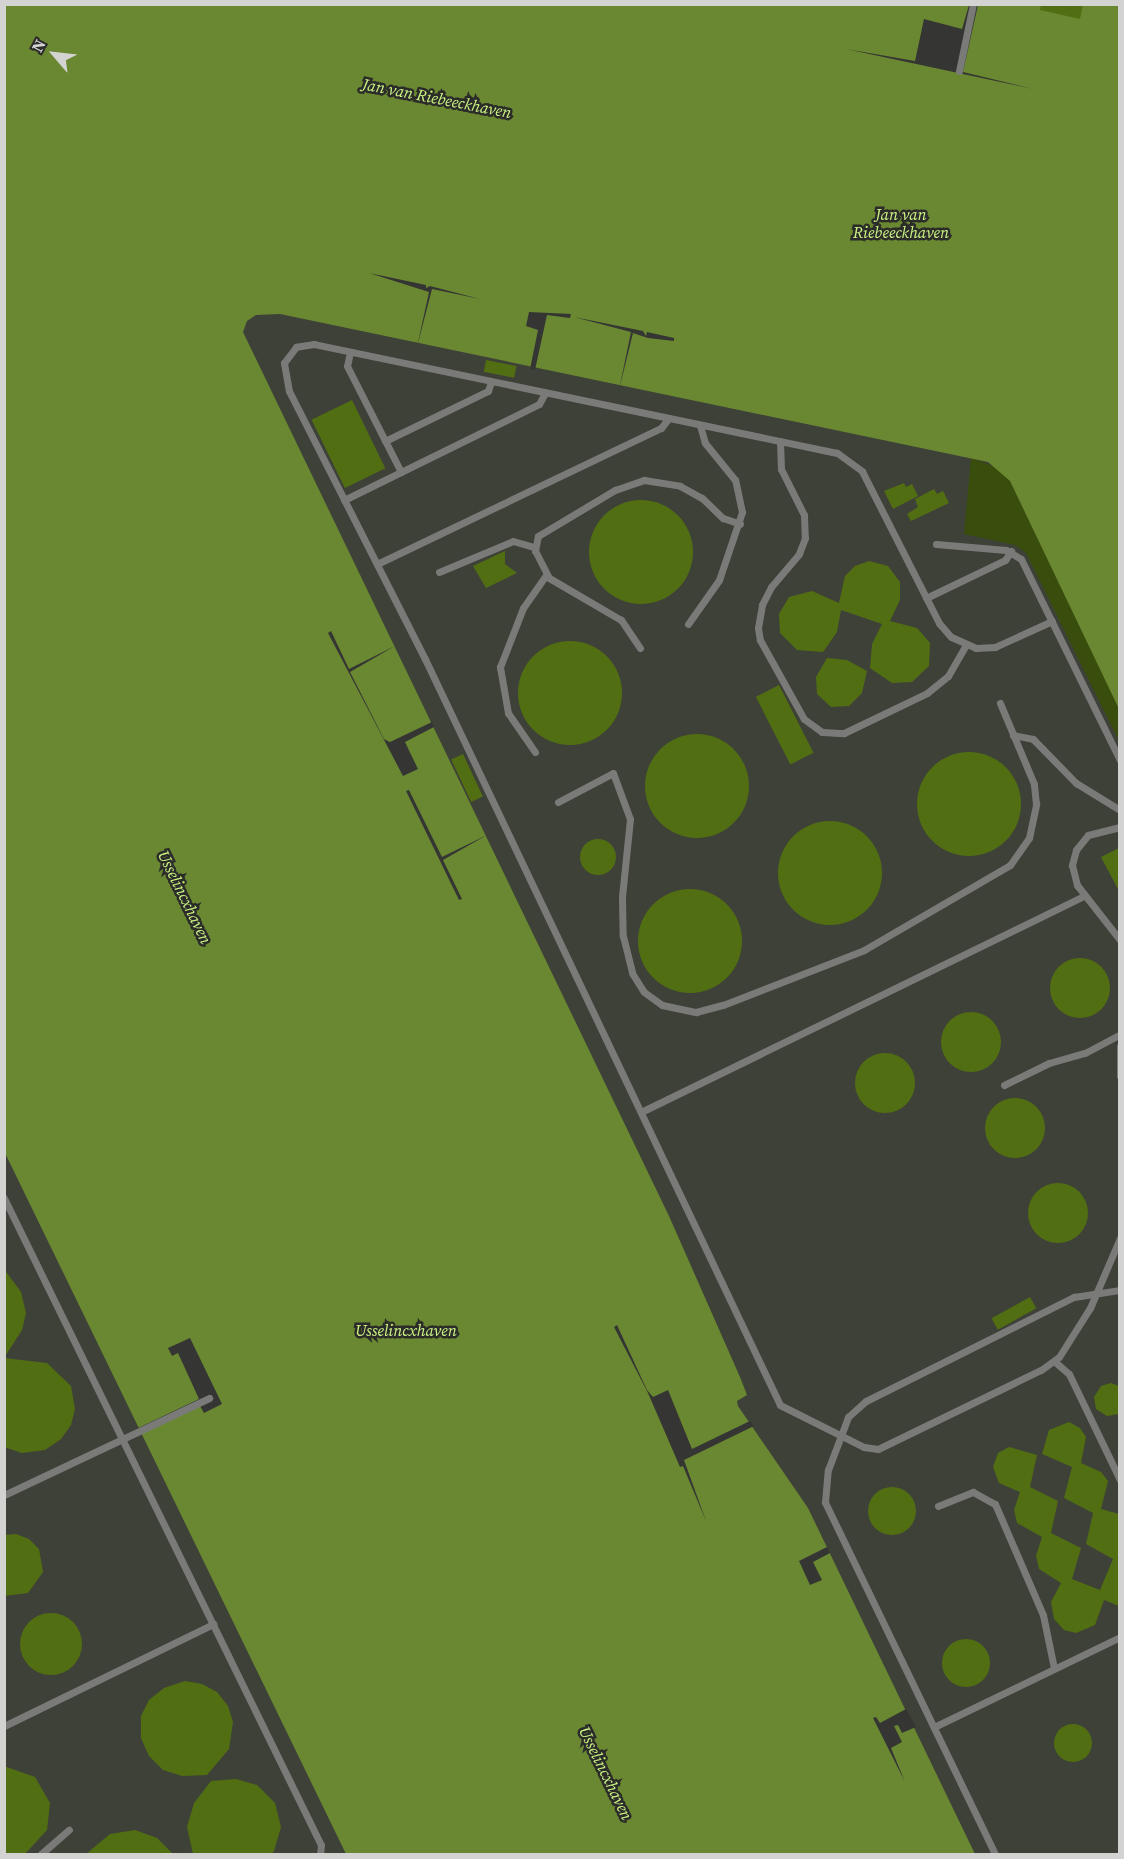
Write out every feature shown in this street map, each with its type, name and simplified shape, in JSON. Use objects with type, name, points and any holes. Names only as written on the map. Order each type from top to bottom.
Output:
[{"type":"lane","points":[[959,71],[973,4]]},
{"type":"lane","points":[[1052,621],[995,647],[966,645],[944,631],[857,465],[837,453],[351,352],[302,345],[286,357],[283,371],[289,391],[376,564],[641,1112],[776,1401],[790,1412],[864,1447],[878,1449],[1054,1361],[1097,1294],[1119,1238]]},
{"type":"lane","points":[[351,352],[347,366],[401,472]]},
{"type":"lane","points":[[385,441],[488,391],[491,382]]},
{"type":"lane","points":[[344,500],[539,404],[545,393]]},
{"type":"lane","points":[[376,564],[661,428],[668,419]]},
{"type":"lane","points":[[688,624],[718,580],[740,524],[739,490],[705,443],[700,425]]},
{"type":"lane","points":[[780,441],[781,469],[804,515],[806,538],[799,554],[771,587],[762,605],[758,628],[760,640],[804,719],[822,732],[844,733],[927,693],[948,676],[966,645]]},
{"type":"lane","points":[[534,547],[542,532],[563,518],[624,485],[644,480],[680,486],[702,498],[723,518],[740,524]]},
{"type":"lane","points":[[440,572],[513,541],[534,547]]},
{"type":"lane","points":[[936,543],[965,543],[1011,551],[1025,565],[1119,760]]},
{"type":"lane","points":[[534,547],[546,575],[555,584],[621,620],[640,648]]},
{"type":"lane","points":[[926,598],[1005,560],[1011,551]]},
{"type":"lane","points":[[535,752],[508,713],[500,667],[523,608],[546,575]]},
{"type":"lane","points":[[558,802],[613,773],[630,819],[622,897],[623,936],[629,963],[637,983],[652,999],[673,1010],[696,1012],[723,1005],[864,950],[1010,865],[1029,838],[1036,804],[1034,784],[1000,702]]},
{"type":"lane","points":[[1013,735],[1033,739],[1076,783],[1119,810]]},
{"type":"lane","points":[[1119,827],[1096,831],[1076,849],[1072,872],[1085,895],[1119,940]]},
{"type":"lane","points":[[641,1112],[1085,895]]},
{"type":"lane","points":[[1004,1085],[1049,1062],[1085,1053],[1119,1034]]},
{"type":"lane","points":[[1119,1046],[1119,1076]]},
{"type":"lane","points":[[4,1198],[321,1845],[320,1854]]},
{"type":"lane","points":[[995,1854],[825,1502],[828,1470],[839,1434],[848,1418],[866,1401],[1074,1297],[1119,1290]]},
{"type":"lane","points":[[1054,1361],[1069,1374],[1119,1480]]},
{"type":"lane","points":[[4,1495],[209,1398]]},
{"type":"lane","points":[[938,1506],[973,1492],[995,1504],[1043,1615],[1054,1668]]},
{"type":"lane","points":[[4,1726],[213,1624]]},
{"type":"lane","points":[[934,1727],[1119,1636]]},
{"type":"lane","points":[[41,1854],[69,1830]]},
{"type":"shaded area","points":[[5,5],[1119,5],[1119,1854],[5,1854]]},
{"type":"shaded area","points":[[971,458],[999,468],[1010,481],[1111,689],[1119,709],[1119,741],[1026,553],[1015,545],[964,534]]},
{"type":"water","name":"Usselincxhaven","points":[[5,5],[1119,5],[1119,709],[1010,481],[988,462],[280,314],[256,315],[247,321],[243,332],[669,1216],[747,1395],[737,1401],[738,1406],[808,1508],[975,1854],[346,1854],[5,1153]]},
{"type":"pier","points":[[969,5],[978,5],[963,72],[1033,89],[846,49],[915,61],[924,19],[962,29]]},
{"type":"pier","points":[[369,273],[480,299],[432,289],[417,347],[429,292]]},
{"type":"pier","points":[[529,312],[571,314],[570,318],[547,315],[535,370],[530,369],[538,330],[526,326]]},
{"type":"pier","points":[[574,317],[643,331],[646,336],[647,332],[674,338],[674,341],[648,338],[633,333],[619,390],[631,332]]},
{"type":"pier","points":[[331,631],[349,669],[395,646],[350,672],[384,739],[390,742],[432,722],[434,727],[405,742],[418,769],[403,776],[328,633]]},
{"type":"pier","points":[[409,790],[442,857],[487,835],[443,860],[462,899],[459,900],[406,791]]},
{"type":"pier","points":[[617,1325],[647,1390],[653,1397],[668,1390],[692,1449],[750,1421],[754,1426],[684,1460],[706,1521],[683,1466],[680,1467],[648,1393],[614,1327]]},
{"type":"pier","points":[[190,1338],[222,1404],[204,1413],[200,1406],[137,1436],[134,1430],[199,1399],[178,1353],[172,1356],[168,1348]]},
{"type":"pier","points":[[827,1547],[830,1553],[813,1562],[822,1580],[810,1585],[799,1561]]},
{"type":"pier","points":[[906,1709],[916,1727],[902,1733],[898,1725],[894,1726],[902,1742],[891,1748],[905,1782],[873,1718],[876,1717],[880,1723]]},
{"type":"building","points":[[1041,4],[1083,4],[1080,19],[1040,10]]},
{"type":"building","points":[[486,360],[516,366],[514,378],[484,372]]},
{"type":"building","points":[[352,400],[385,468],[345,488],[312,420]]},
{"type":"building","points":[[904,483],[906,487],[912,484],[918,496],[893,509],[884,491]]},
{"type":"building","points":[[934,489],[937,494],[943,491],[949,503],[911,521],[907,514],[918,507],[915,499]]},
{"type":"building","points":[[641,500],[661,504],[678,515],[689,532],[693,552],[689,572],[678,589],[661,600],[641,604],[621,600],[604,589],[593,572],[589,552],[593,532],[604,515],[621,504]]},
{"type":"building","points":[[505,551],[505,564],[517,573],[486,588],[473,566]]},
{"type":"building","points":[[869,561],[888,566],[900,582],[900,600],[890,621],[917,628],[930,643],[929,666],[912,682],[892,683],[870,668],[872,644],[882,624],[841,610],[837,632],[823,652],[797,650],[780,633],[779,614],[789,597],[812,591],[839,603],[845,576],[855,566]]},
{"type":"building","points":[[570,641],[590,645],[607,656],[618,673],[622,693],[618,713],[607,730],[590,741],[570,745],[550,741],[533,730],[522,713],[518,693],[522,673],[533,656],[550,645]]},
{"type":"building","points":[[827,658],[847,660],[867,671],[862,693],[849,706],[831,707],[817,694],[816,677]]},
{"type":"building","points":[[779,685],[814,753],[790,765],[756,697]]},
{"type":"building","points":[[697,734],[717,738],[734,749],[745,766],[749,786],[745,806],[734,823],[717,834],[697,838],[677,834],[660,823],[649,806],[645,786],[649,766],[660,749],[677,738]]},
{"type":"building","points":[[969,752],[989,756],[1006,767],[1017,784],[1021,804],[1017,824],[1006,841],[989,852],[969,856],[949,852],[932,841],[921,824],[917,804],[921,784],[932,767],[949,756]]},
{"type":"building","points":[[463,754],[483,797],[471,802],[451,759]]},
{"type":"building","points":[[830,821],[850,825],[867,836],[878,853],[882,873],[878,893],[867,910],[850,921],[830,925],[810,921],[793,910],[782,893],[778,873],[782,853],[793,836],[810,825]]},
{"type":"building","points":[[598,839],[610,845],[616,857],[610,869],[598,875],[586,869],[580,857],[586,845]]},
{"type":"building","points":[[1119,848],[1119,891],[1101,857]]},
{"type":"building","points":[[690,889],[710,893],[727,904],[738,921],[742,941],[738,961],[727,978],[710,989],[690,993],[670,989],[653,978],[642,961],[638,941],[642,921],[653,904],[670,893]]},
{"type":"building","points":[[1074,958],[1086,958],[1097,963],[1105,971],[1110,988],[1108,1000],[1097,1013],[1086,1018],[1074,1018],[1063,1013],[1055,1005],[1050,994],[1050,982],[1055,971],[1063,963]]},
{"type":"building","points":[[965,1012],[977,1012],[988,1017],[996,1025],[1001,1042],[999,1054],[988,1067],[977,1072],[965,1072],[954,1067],[946,1059],[941,1048],[941,1036],[946,1025],[954,1017]]},
{"type":"building","points":[[879,1053],[891,1053],[902,1058],[910,1066],[915,1083],[913,1095],[902,1108],[891,1113],[879,1113],[868,1108],[860,1100],[855,1089],[855,1077],[860,1066],[868,1058]]},
{"type":"building","points":[[1009,1098],[1021,1098],[1032,1103],[1040,1111],[1045,1128],[1043,1140],[1032,1153],[1021,1158],[1009,1158],[998,1153],[990,1145],[985,1134],[985,1122],[990,1111],[998,1103]]},
{"type":"building","points":[[1052,1183],[1064,1183],[1075,1188],[1083,1196],[1088,1213],[1086,1225],[1075,1238],[1064,1243],[1052,1243],[1041,1238],[1033,1230],[1028,1219],[1028,1207],[1033,1196],[1041,1188]]},
{"type":"building","points":[[4,1269],[21,1292],[26,1313],[22,1330],[4,1358]]},
{"type":"building","points":[[1030,1297],[1036,1308],[998,1330],[992,1318]]},
{"type":"building","points":[[4,1358],[47,1363],[71,1386],[75,1409],[71,1425],[61,1439],[45,1450],[22,1453],[4,1447]]},
{"type":"building","points":[[1111,1383],[1119,1386],[1119,1414],[1107,1416],[1096,1409],[1094,1397],[1101,1386]]},
{"type":"building","points":[[1069,1422],[1080,1428],[1086,1437],[1081,1463],[1101,1472],[1108,1481],[1101,1509],[1119,1514],[1119,1606],[1104,1600],[1095,1625],[1076,1633],[1064,1630],[1054,1619],[1051,1602],[1061,1583],[1039,1569],[1036,1556],[1042,1537],[1017,1523],[1014,1510],[1020,1492],[999,1483],[993,1467],[998,1453],[1009,1447],[1037,1455],[1030,1487],[1058,1501],[1051,1533],[1081,1548],[1072,1579],[1100,1590],[1113,1559],[1086,1544],[1093,1513],[1064,1498],[1072,1467],[1042,1454],[1049,1430]]},
{"type":"building","points":[[892,1487],[909,1494],[916,1511],[909,1528],[892,1535],[875,1528],[868,1511],[875,1494]]},
{"type":"building","points":[[16,1534],[29,1539],[39,1549],[43,1572],[28,1593],[4,1596],[4,1535]]},
{"type":"building","points":[[45,1613],[57,1613],[73,1622],[80,1632],[82,1644],[80,1656],[73,1666],[57,1675],[45,1675],[34,1670],[25,1661],[20,1650],[20,1638],[25,1627],[34,1618]]},
{"type":"building","points":[[966,1639],[983,1646],[990,1663],[983,1680],[966,1687],[949,1680],[942,1663],[949,1646]]},
{"type":"building","points":[[185,1681],[202,1684],[217,1692],[228,1706],[233,1722],[229,1749],[207,1775],[182,1776],[163,1770],[149,1756],[141,1738],[141,1716],[149,1700],[164,1688]]},
{"type":"building","points":[[1073,1724],[1086,1730],[1092,1743],[1086,1756],[1073,1762],[1060,1756],[1054,1743],[1060,1730]]},
{"type":"building","points":[[4,1766],[35,1777],[50,1803],[47,1830],[25,1854],[4,1854]]},
{"type":"building","points":[[236,1779],[257,1785],[275,1803],[281,1827],[274,1851],[272,1854],[193,1854],[187,1827],[194,1803],[211,1781]]},
{"type":"building","points":[[135,1830],[157,1838],[173,1854],[86,1854],[110,1834]]},
{"type":"water label","name":"Jan van Riebeeckhaven","points":[[437,98]]},
{"type":"water label","name":"Jan van Riebeeckhaven","points":[[901,223]]}]
